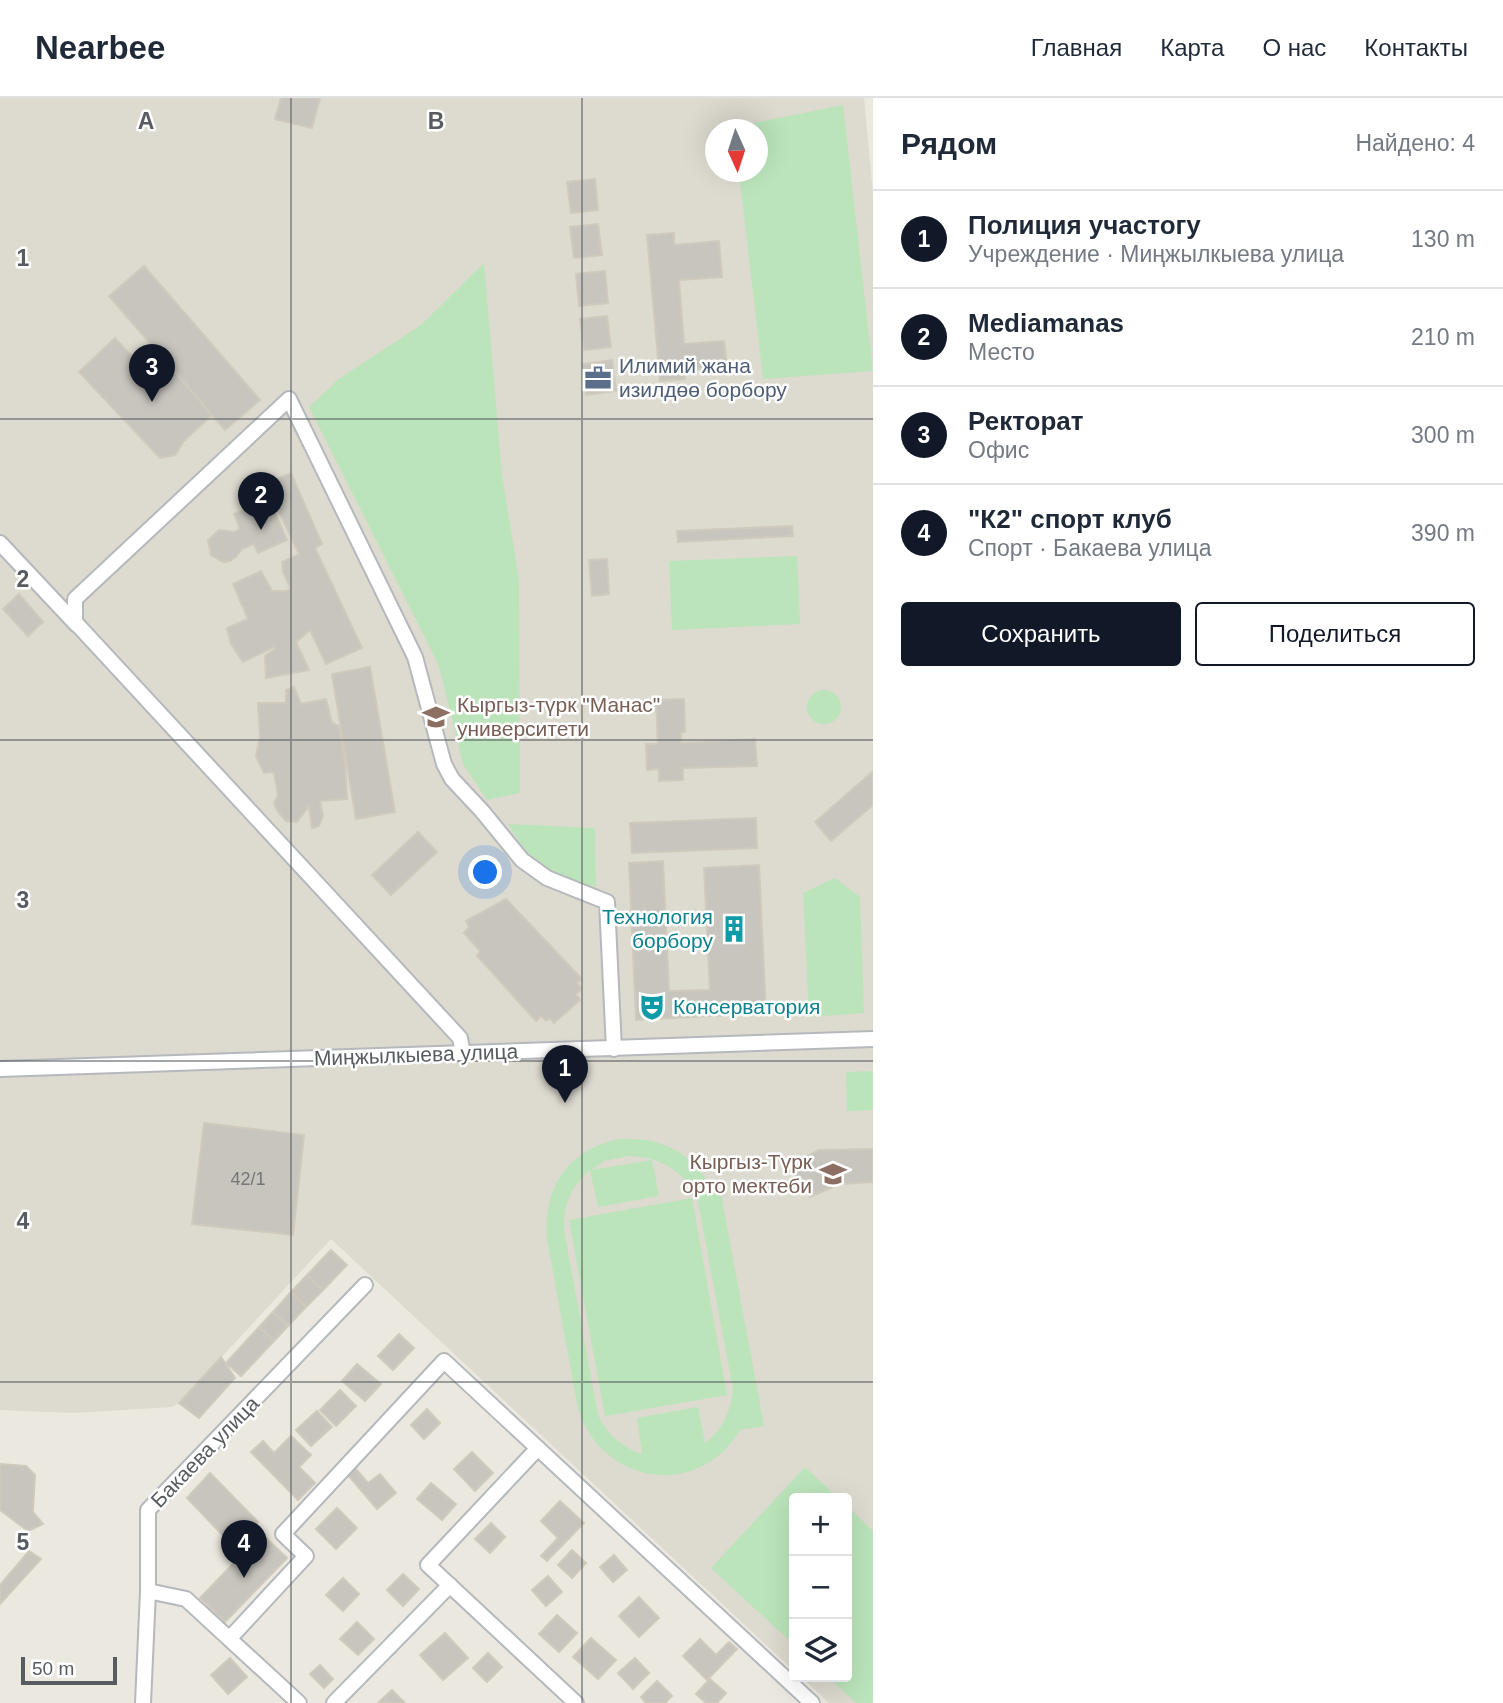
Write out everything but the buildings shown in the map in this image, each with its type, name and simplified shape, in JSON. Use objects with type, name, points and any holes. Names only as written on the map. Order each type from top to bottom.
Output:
[{"type":"street","points":[[85,634],[75,622],[75,599],[289,399],[415,657],[444,764],[452,779],[522,860],[547,878],[607,902],[614,1049]]},
{"type":"street","points":[[0,543],[460,1038],[463,1054]]},
{"type":"street","name":"Миңжылкыева улица","points":[[0,1069],[873,1039]]},
{"type":"street","name":"Бакаева улица","points":[[143,1703],[148,1510],[365,1285]]},
{"type":"street","points":[[230,1638],[306,1556],[283,1534],[444,1361],[812,1703]]},
{"type":"street","points":[[538,1448],[428,1565],[576,1703]]},
{"type":"street","points":[[334,1703],[450,1585]]},
{"type":"street","points":[[148,1591],[186,1599],[299,1703]]},
{"type":"shaded area","name":"Кыргыз-түрк \"Манас\" университети","points":[[0,98],[864,98],[873,194],[873,1703],[829,1703],[806,1682],[852,1682],[852,1493],[789,1493],[789,1666],[331,1239],[179,1403],[172,1407],[73,1413],[0,1410]]},
{"type":"green space","points":[[843,105],[873,371],[763,379],[740,182],[768,182],[768,120]]},
{"type":"green space","points":[[484,263],[502,475],[519,580],[520,793],[487,800],[463,764],[439,666],[309,407],[340,378],[421,325]]},
{"type":"green space","points":[[797,556],[800,624],[672,630],[669,561]]},
{"type":"green space","points":[[824,690],[836,695],[841,707],[836,719],[824,724],[812,719],[807,707],[812,695]]},
{"type":"green space","points":[[508,824],[595,828],[596,887],[566,878],[544,867],[526,850]]},
{"type":"green space","points":[[835,878],[860,897],[864,1013],[809,1017],[803,893]]},
{"type":"green space","points":[[873,1071],[873,1110],[847,1111],[846,1072]]},
{"type":"green space","points":[[619,1139],[659,1143],[692,1162],[709,1184],[719,1183],[764,1426],[740,1430],[722,1452],[701,1467],[677,1474],[653,1474],[629,1468],[608,1454],[590,1435],[578,1409],[547,1239],[547,1221],[549,1203],[562,1174],[585,1152]],"holes":[[[629,1156],[651,1159],[660,1162],[677,1172],[697,1197],[733,1389],[725,1419],[717,1432],[705,1443],[698,1407],[637,1418],[642,1454],[616,1439],[598,1415],[564,1230],[565,1212],[570,1197],[590,1170],[598,1207],[659,1196],[652,1160],[591,1170],[604,1161]]]},
{"type":"green space","points":[[692,1198],[727,1395],[605,1416],[569,1220]]},
{"type":"green space","points":[[805,1467],[833,1493],[789,1493],[789,1640],[711,1568]]},
{"type":"green space","points":[[852,1511],[873,1531],[873,1703],[856,1703],[833,1682],[852,1682]]},
{"type":"place","name":"Илимий жана изилдөө борбору","points":[[598,378]]},
{"type":"place","name":"Ректорат","points":[[152,402]]},
{"type":"place","name":"Mediamanas","points":[[261,530]]},
{"type":"place","name":"Кыргыз-түрк \"Манас\" университети","points":[[436,717]]},
{"type":"place","name":"Технология борбору","points":[[734,929]]},
{"type":"place","name":"Консерватория","points":[[652,1007]]},
{"type":"place","name":"Полиция участогу","points":[[565,1103]]},
{"type":"place","name":"Кыргыз-Түрк орто мектеби","points":[[833,1174]]},
{"type":"place","name":"\"К2\" спорт клуб","points":[[244,1578]]}]
